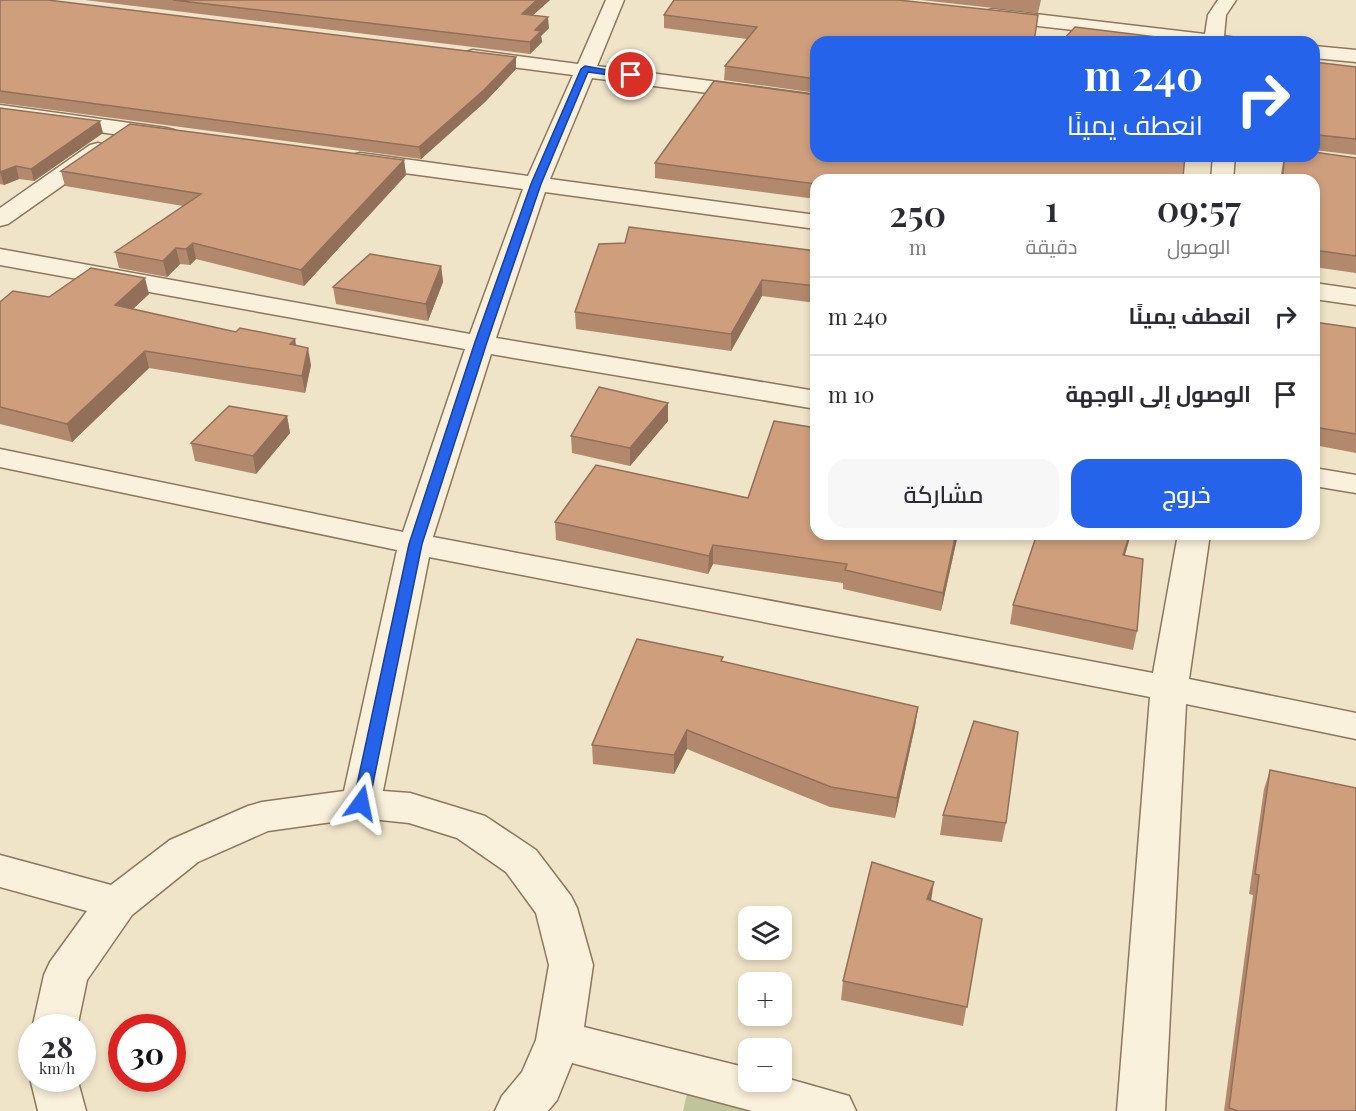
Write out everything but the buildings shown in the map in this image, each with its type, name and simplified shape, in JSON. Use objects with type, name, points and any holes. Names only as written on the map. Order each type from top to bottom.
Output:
[{"type":"street","points":[[361,803],[415,544],[536,184],[615,0]]},
{"type":"street","points":[[1221,36],[1217,15],[1227,0]]},
{"type":"street","points":[[973,13],[1070,15],[1193,36]]},
{"type":"street","points":[[1320,53],[1356,56]]},
{"type":"street","points":[[455,54],[810,99]]},
{"type":"street","points":[[0,111],[186,137]]},
{"type":"street","points":[[0,219],[127,130]]},
{"type":"street","points":[[339,157],[810,221]]},
{"type":"street","points":[[0,256],[481,342],[628,371],[810,399]]},
{"type":"street","points":[[1320,292],[1356,297]]},
{"type":"street","points":[[0,458],[415,544],[1356,726]]},
{"type":"street","points":[[1320,478],[1356,484]]},
{"type":"street","points":[[1141,1111],[1169,688],[1193,540]]},
{"type":"street","points":[[57,1014],[66,975],[117,903],[184,851],[262,817],[361,803],[410,808],[471,827],[521,861],[556,908],[571,965],[559,1040],[540,1084],[519,1111]]},
{"type":"street","points":[[0,871],[117,903]]},
{"type":"street","points":[[559,1040],[832,1111]]},
{"type":"street","points":[[57,1092],[62,1111]]},
{"type":"green space","points":[[688,1089],[767,1111],[683,1111]]},
{"type":"route","points":[[361,803],[415,544],[536,184],[585,69],[631,75]]}]
